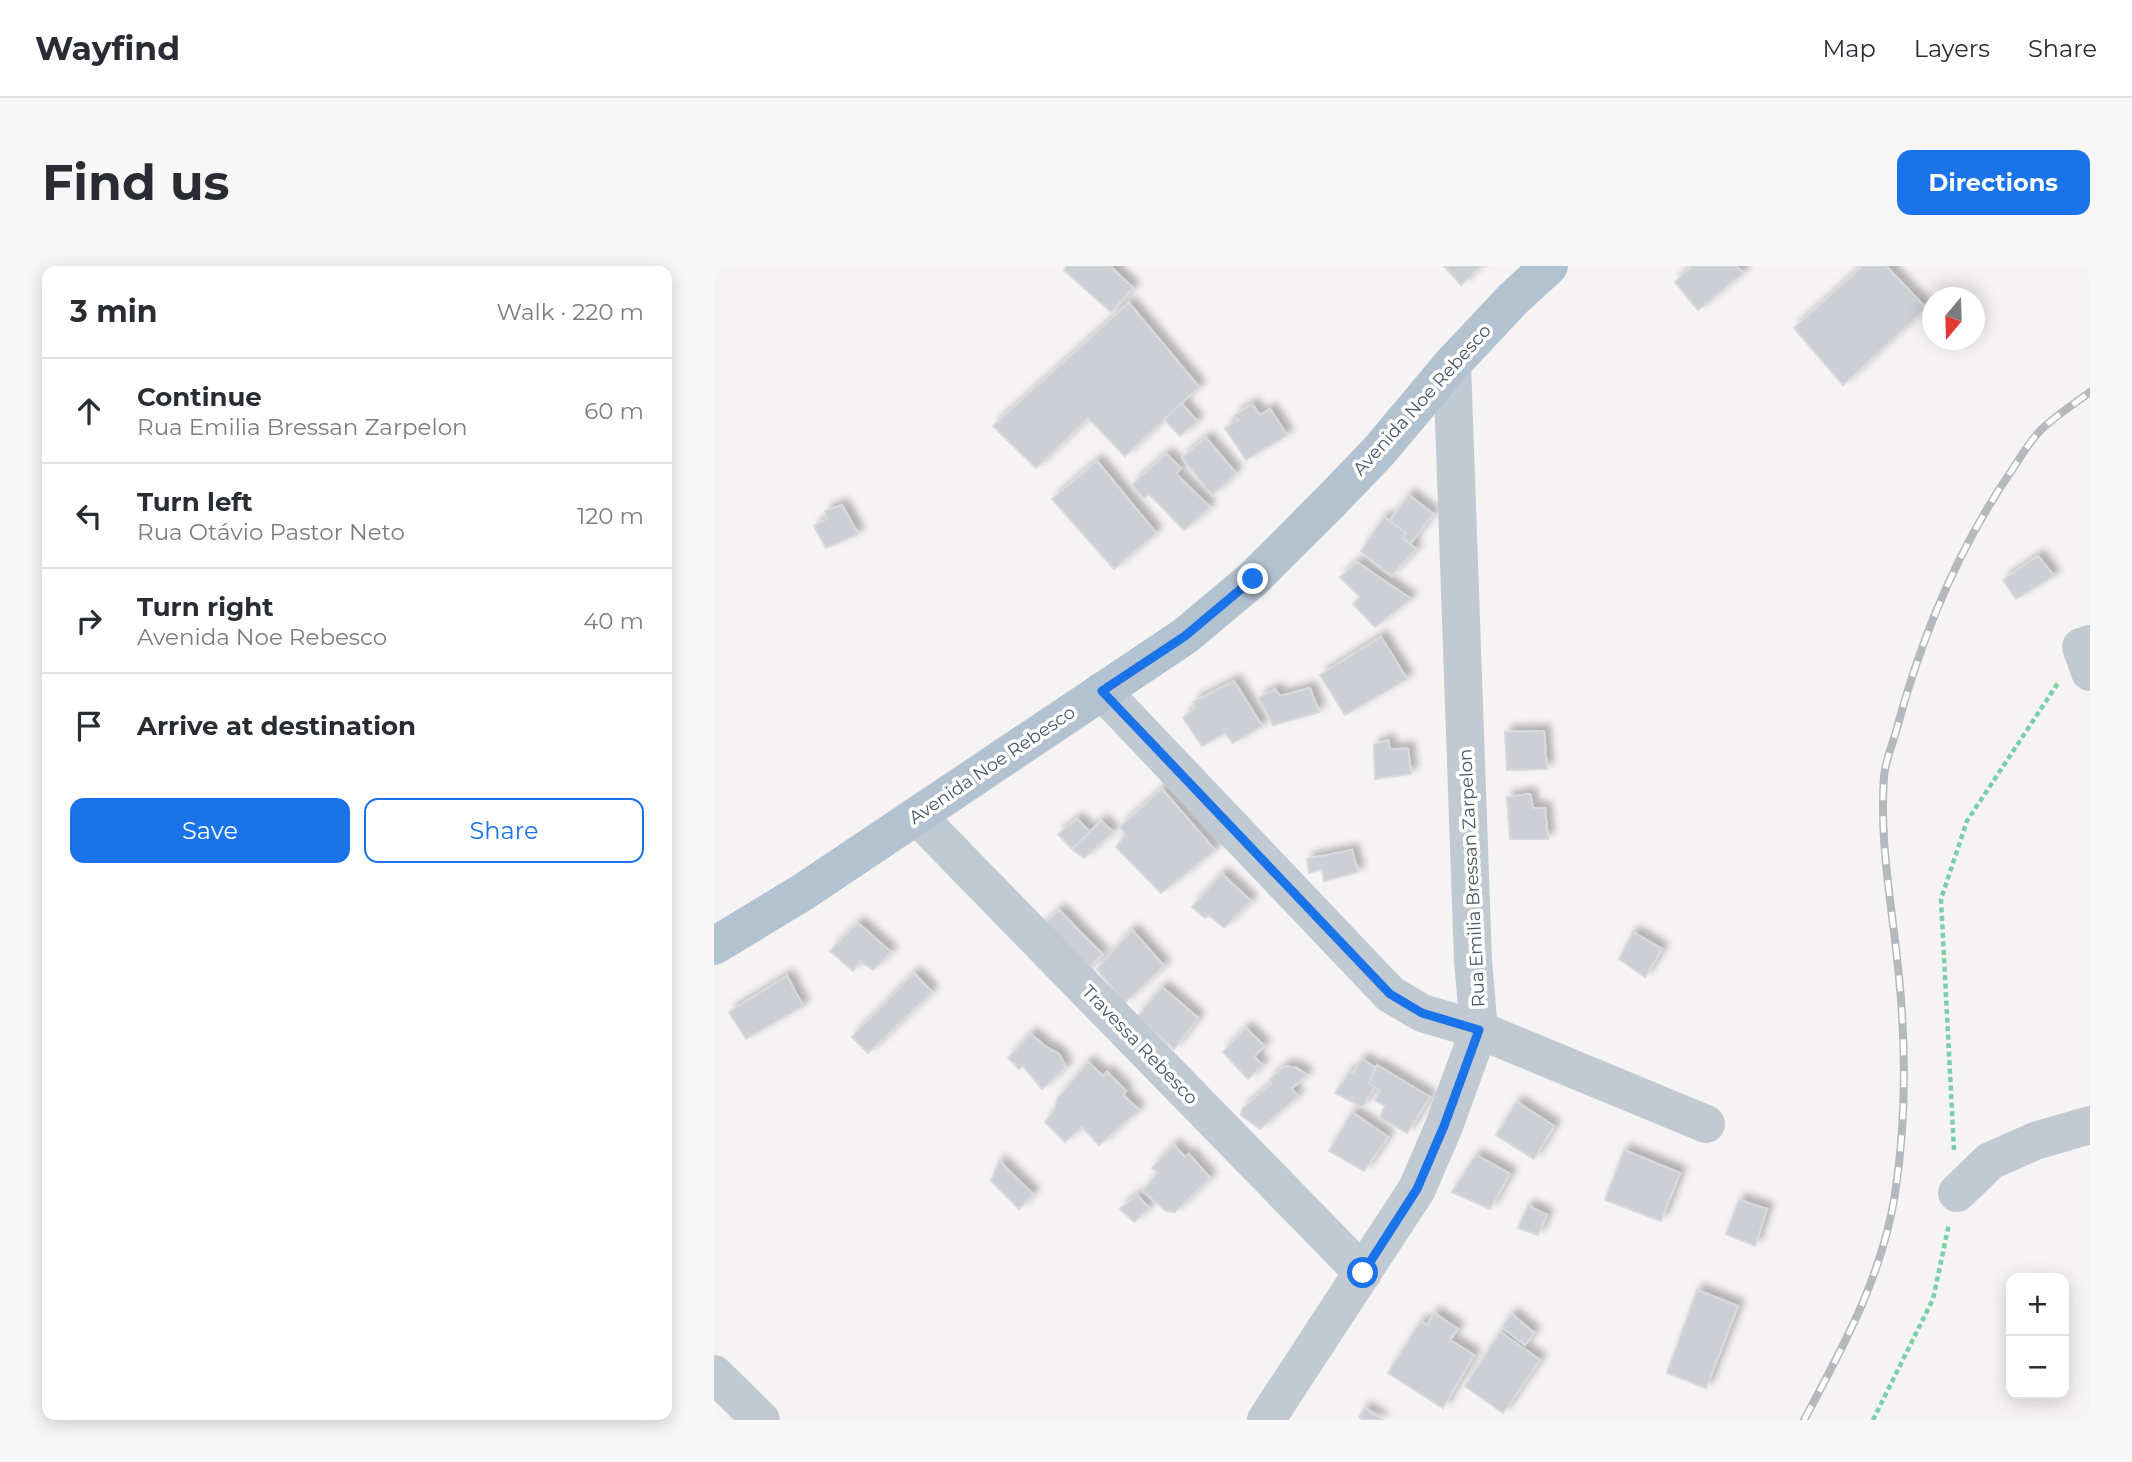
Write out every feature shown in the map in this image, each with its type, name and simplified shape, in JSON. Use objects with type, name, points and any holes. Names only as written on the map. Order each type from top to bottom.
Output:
[{"type":"main road","name":"Avenida Noe Rebesco","points":[[714,946],[803,892],[1185,636],[1253,579],[1379,451],[1452,364],[1513,299],[1549,266]]},
{"type":"street","name":"Rua Emilia Bressan Zarpelon","points":[[1266,1420],[1417,1189],[1444,1126],[1479,1030],[1473,961],[1452,364]]},
{"type":"street","points":[[1102,691],[1390,994],[1422,1013],[1479,1030],[1706,1124]]},
{"type":"street","name":"Travessa Rebesco","points":[[917,816],[1363,1273]]},
{"type":"street","points":[[1956,1193],[1990,1161],[2035,1141],[2090,1125]]},
{"type":"street","points":[[714,1374],[761,1420]]},
{"type":"path","points":[[1873,1420],[1933,1299],[1956,1193],[1941,899],[1968,821],[2087,654]]},
{"type":"building","points":[[1067,266],[1110,266],[1133,288],[1111,312],[1064,270]]},
{"type":"building","points":[[1444,266],[1481,266],[1461,285]]},
{"type":"building","points":[[1692,266],[1736,266],[1743,273],[1698,310],[1675,282]]},
{"type":"building","points":[[1863,266],[1886,266],[1922,304],[1922,312],[1843,385],[1794,328]]},
{"type":"building","points":[[1129,303],[1199,387],[1125,456],[1088,418],[1036,468],[993,426]]},
{"type":"building","points":[[1181,403],[1197,421],[1180,436],[1164,419]]},
{"type":"building","points":[[1252,404],[1260,415],[1270,409],[1287,435],[1246,460],[1225,428],[1239,420],[1234,416]]},
{"type":"building","points":[[1206,438],[1236,473],[1212,495],[1182,458]]},
{"type":"building","points":[[1166,454],[1181,468],[1176,474],[1210,507],[1184,530],[1149,494],[1144,498],[1132,485]]},
{"type":"building","points":[[1097,461],[1156,533],[1114,569],[1052,499]]},
{"type":"building","points":[[1409,495],[1433,514],[1410,544],[1403,538],[1406,533],[1389,521]]},
{"type":"building","points":[[842,505],[858,534],[826,548],[814,526],[827,519],[825,511]]},
{"type":"building","points":[[1384,517],[1406,533],[1403,538],[1416,549],[1391,576],[1361,551]]},
{"type":"building","points":[[2038,556],[2054,576],[2016,599],[2003,580]]},
{"type":"building","points":[[1357,562],[1411,599],[1375,627],[1353,604],[1360,597],[1340,577]]},
{"type":"building","points":[[1381,637],[1407,679],[1345,715],[1320,675]]},
{"type":"building","points":[[1234,681],[1262,726],[1233,743],[1225,733],[1202,746],[1183,718],[1196,707],[1193,702]]},
{"type":"building","points":[[1310,688],[1319,712],[1273,725],[1259,698],[1275,689],[1280,696]]},
{"type":"building","points":[[1544,731],[1547,769],[1507,770],[1505,732]]},
{"type":"building","points":[[1388,740],[1390,750],[1408,748],[1411,774],[1375,779],[1374,745]]},
{"type":"building","points":[[1162,789],[1215,850],[1161,893],[1116,847],[1126,835],[1120,827]]},
{"type":"building","points":[[1530,794],[1533,808],[1545,808],[1548,839],[1510,839],[1507,797]]},
{"type":"building","points":[[1077,819],[1090,832],[1072,849],[1058,834]]},
{"type":"building","points":[[1101,821],[1113,832],[1084,858],[1072,849]]},
{"type":"building","points":[[1352,850],[1358,872],[1324,881],[1322,869],[1309,873],[1307,859]]},
{"type":"building","points":[[1222,874],[1251,901],[1224,928],[1209,915],[1205,918],[1192,907]]},
{"type":"building","points":[[1059,910],[1102,954],[1082,975],[1038,930]]},
{"type":"building","points":[[858,923],[891,952],[873,970],[860,961],[853,971],[830,951]]},
{"type":"building","points":[[1132,930],[1164,966],[1124,1003],[1097,969]]},
{"type":"building","points":[[1633,932],[1662,949],[1645,977],[1619,959]]},
{"type":"building","points":[[914,973],[932,992],[868,1053],[852,1037]]},
{"type":"building","points":[[787,976],[803,1006],[746,1039],[729,1012]]},
{"type":"building","points":[[1162,987],[1198,1018],[1174,1049],[1137,1017]]},
{"type":"building","points":[[1246,1028],[1264,1046],[1254,1057],[1263,1065],[1248,1079],[1223,1052]]},
{"type":"building","points":[[1031,1034],[1059,1054],[1066,1067],[1042,1089],[1023,1066],[1019,1069],[1008,1058]]},
{"type":"building","points":[[1362,1059],[1376,1068],[1369,1083],[1375,1087],[1362,1107],[1335,1093]]},
{"type":"building","points":[[1088,1062],[1103,1076],[1107,1072],[1126,1091],[1123,1095],[1139,1110],[1099,1145],[1082,1127],[1065,1142],[1045,1122],[1053,1112],[1058,1098]]},
{"type":"building","points":[[1377,1065],[1430,1097],[1407,1133],[1380,1117],[1385,1106],[1375,1100],[1380,1090],[1369,1083]]},
{"type":"building","points":[[1285,1066],[1297,1068],[1307,1075],[1291,1089],[1298,1096],[1260,1129],[1241,1115],[1242,1109],[1272,1083],[1269,1080]]},
{"type":"building","points":[[1517,1102],[1554,1126],[1534,1159],[1496,1135]]},
{"type":"building","points":[[1352,1112],[1388,1137],[1364,1171],[1329,1151]]},
{"type":"building","points":[[1174,1145],[1185,1157],[1189,1154],[1210,1178],[1175,1212],[1166,1211],[1143,1191],[1158,1172],[1152,1168]]},
{"type":"building","points":[[1624,1150],[1680,1173],[1661,1221],[1605,1200]]},
{"type":"building","points":[[1476,1155],[1510,1174],[1490,1209],[1452,1192]]},
{"type":"building","points":[[999,1161],[1033,1194],[1019,1209],[991,1181]]},
{"type":"building","points":[[1137,1195],[1149,1208],[1134,1222],[1120,1209]]},
{"type":"building","points":[[1739,1200],[1767,1209],[1755,1246],[1726,1234]]},
{"type":"building","points":[[1528,1206],[1547,1215],[1538,1235],[1518,1228]]},
{"type":"building","points":[[1697,1290],[1738,1306],[1706,1388],[1667,1373]]},
{"type":"building","points":[[1434,1313],[1458,1329],[1450,1340],[1474,1355],[1443,1408],[1388,1373],[1421,1321],[1427,1325]]},
{"type":"building","points":[[1512,1314],[1534,1333],[1525,1345],[1502,1327]]},
{"type":"building","points":[[1500,1332],[1540,1360],[1503,1413],[1465,1386]]},
{"type":"building","points":[[1365,1408],[1383,1420],[1363,1420],[1359,1417]]},
{"type":"railway","points":[[1804,1420],[1847,1338],[1871,1283],[1889,1225],[1899,1167],[1904,1058],[1899,977],[1883,827],[1887,759],[1930,627],[1975,530],[2034,437],[2090,392]]},
{"type":"route","points":[[1253,579],[1185,636],[1102,691],[1390,994],[1422,1013],[1479,1030],[1444,1126],[1417,1189],[1363,1273]]}]
